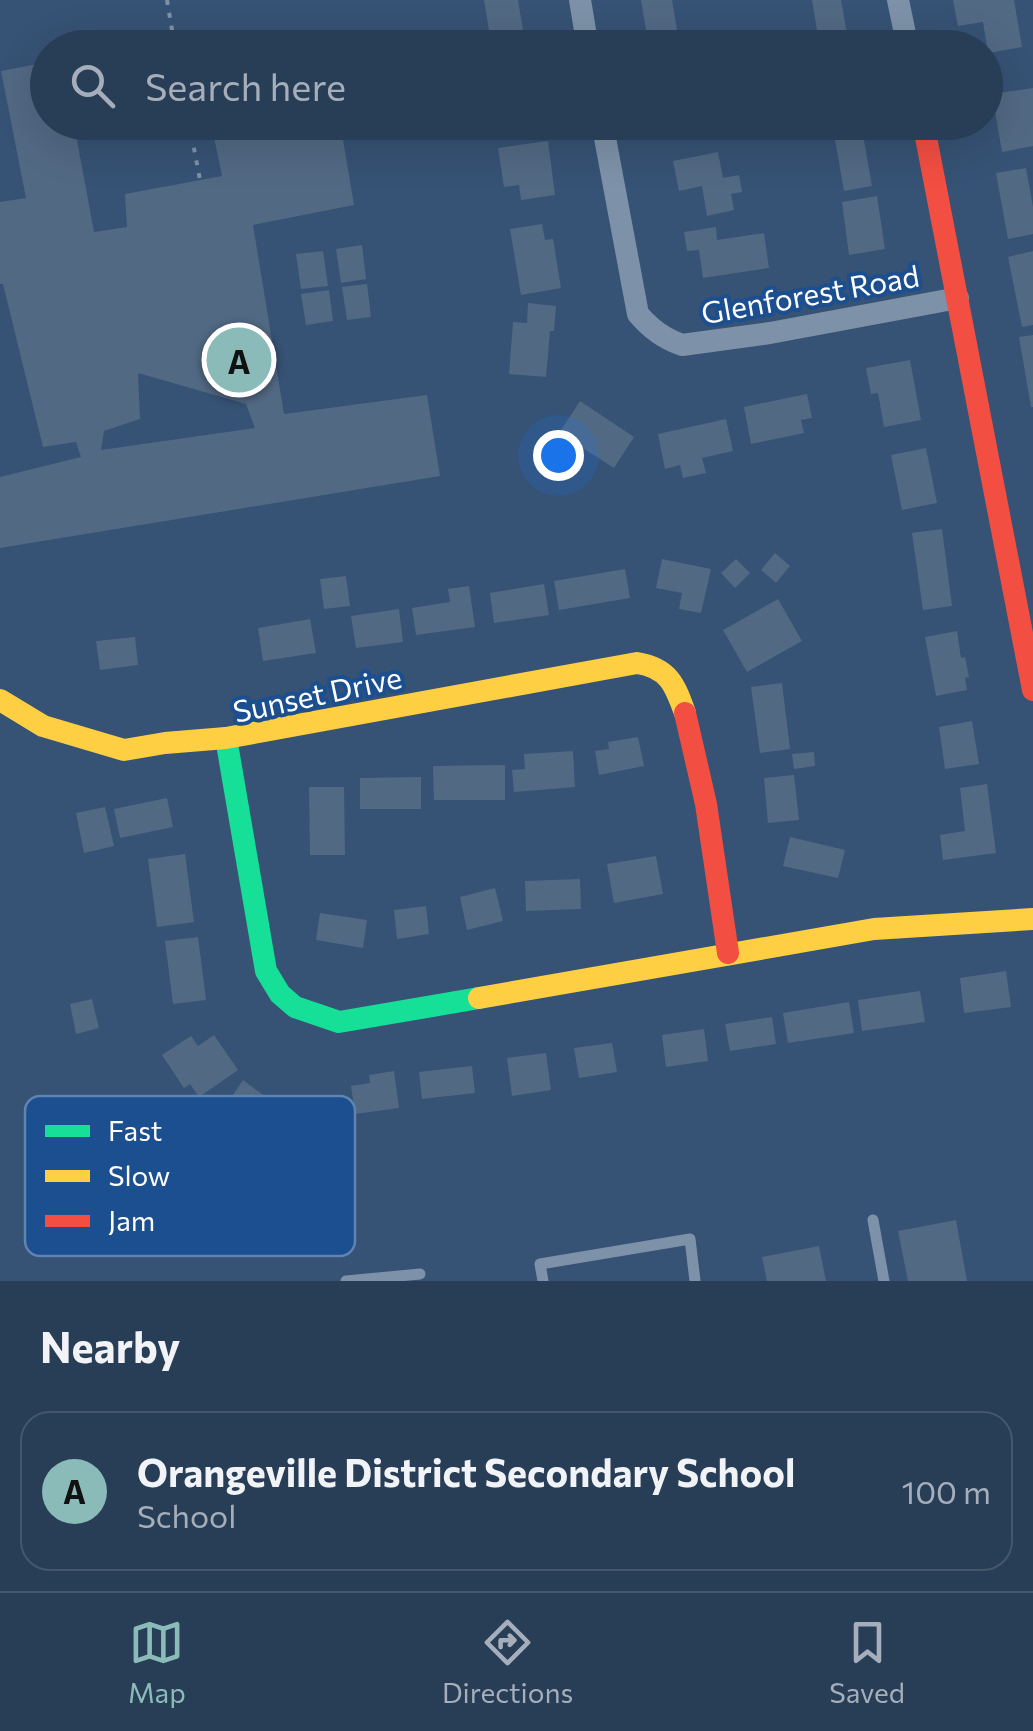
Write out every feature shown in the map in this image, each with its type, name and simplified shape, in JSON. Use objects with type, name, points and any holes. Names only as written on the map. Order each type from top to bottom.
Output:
[{"type":"street","points":[[580,0],[585,30]]},
{"type":"street","points":[[898,0],[904,30]]},
{"type":"street","name":"Glenforest Road","points":[[605,140],[638,314],[668,340],[682,345],[770,333],[958,298]]},
{"type":"street","points":[[926,140],[1033,690]]},
{"type":"street","name":"Sunset Drive","points":[[728,953],[696,751],[682,701],[664,672],[651,665],[636,662],[226,738],[266,971],[280,997],[297,1010],[339,1022],[874,929],[1033,919]]},
{"type":"street","points":[[0,700],[43,726],[124,750],[226,738]]},
{"type":"lane","points":[[873,1220],[884,1281]]},
{"type":"lane","points":[[543,1281],[540,1264],[690,1239],[695,1281]]},
{"type":"lane","points":[[346,1281],[420,1274]]},
{"type":"path","points":[[167,0],[173,30]]},
{"type":"path","points":[[192,140],[200,180]]},
{"type":"building","points":[[484,0],[518,0],[523,30],[489,30]]},
{"type":"building","points":[[641,0],[672,0],[677,30],[646,30]]},
{"type":"building","points":[[812,0],[841,0],[846,30],[817,30]]},
{"type":"building","points":[[953,0],[1014,0],[1022,47],[1003,50],[1003,30],[984,30],[983,22],[958,26]]},
{"type":"building","points":[[30,65],[30,140],[77,140],[94,232],[127,227],[125,194],[222,176],[215,140],[343,140],[354,205],[253,225],[284,414],[427,395],[440,476],[0,548],[0,477],[81,457],[76,442],[43,447],[0,284],[0,202],[26,198],[1,71]],"holes":[[[138,373],[246,404],[255,428],[101,450],[104,431],[140,419]]]},
{"type":"building","points":[[1033,88],[1033,146],[1002,152],[1003,92]]},
{"type":"building","points":[[835,140],[864,140],[872,186],[844,191]]},
{"type":"building","points":[[548,141],[555,195],[521,200],[519,185],[504,187],[498,148]]},
{"type":"building","points":[[718,152],[723,178],[739,175],[742,192],[731,194],[734,210],[707,216],[702,186],[679,191],[673,161]]},
{"type":"building","points":[[1026,168],[1033,234],[1008,239],[996,173]]},
{"type":"building","points":[[877,196],[885,249],[849,255],[842,202]]},
{"type":"building","points":[[542,224],[545,240],[553,239],[561,288],[521,295],[510,229]]},
{"type":"building","points":[[716,227],[717,240],[764,233],[769,268],[703,278],[699,250],[687,251],[684,232]]},
{"type":"building","points":[[362,245],[366,279],[341,283],[336,249]]},
{"type":"building","points":[[323,251],[328,286],[301,289],[296,254]]},
{"type":"building","points":[[1033,251],[1033,325],[1022,327],[1008,257]]},
{"type":"building","points":[[367,284],[371,317],[347,320],[342,287]]},
{"type":"building","points":[[329,290],[333,321],[306,325],[301,294]]},
{"type":"building","points":[[528,303],[556,306],[546,377],[509,374],[513,322],[527,323]]},
{"type":"building","points":[[1033,335],[1033,407],[1031,407],[1019,337]]},
{"type":"building","points":[[910,360],[921,420],[884,427],[878,393],[871,394],[866,368]]},
{"type":"building","points":[[807,394],[812,418],[801,420],[804,433],[751,444],[744,407]]},
{"type":"building","points":[[580,401],[634,437],[614,468],[559,433]]},
{"type":"building","points":[[726,419],[733,451],[702,458],[706,473],[683,478],[680,465],[665,469],[658,434]]},
{"type":"building","points":[[926,448],[937,503],[902,510],[891,455]]},
{"type":"building","points":[[942,529],[952,606],[923,610],[912,533]]},
{"type":"building","points":[[775,553],[790,566],[776,583],[761,570]]},
{"type":"building","points":[[662,559],[711,569],[701,613],[679,609],[682,593],[656,588]]},
{"type":"building","points":[[736,559],[750,573],[735,588],[721,573]]},
{"type":"building","points":[[625,569],[630,598],[559,610],[554,581]]},
{"type":"building","points":[[346,576],[350,606],[324,609],[320,579]]},
{"type":"building","points":[[544,584],[549,615],[494,623],[490,593]]},
{"type":"building","points":[[469,586],[475,627],[416,635],[412,608],[450,602],[448,589]]},
{"type":"building","points":[[778,599],[802,641],[747,672],[723,630]]},
{"type":"building","points":[[399,609],[403,642],[356,648],[351,616]]},
{"type":"building","points":[[310,619],[316,653],[263,661],[258,628]]},
{"type":"building","points":[[957,631],[969,677],[965,678],[967,690],[936,696],[925,637]]},
{"type":"building","points":[[135,637],[138,665],[100,670],[96,641]]},
{"type":"building","points":[[782,683],[790,749],[760,753],[751,687]]},
{"type":"building","points":[[972,721],[979,764],[945,769],[939,727]]},
{"type":"building","points":[[638,737],[644,766],[599,775],[595,751],[609,749],[608,742]]},
{"type":"building","points":[[573,751],[575,787],[514,792],[512,770],[525,769],[524,754]]},
{"type":"building","points":[[814,752],[815,766],[794,769],[792,754]]},
{"type":"building","points":[[505,765],[505,800],[434,800],[433,766]]},
{"type":"building","points":[[794,775],[799,820],[768,823],[764,778]]},
{"type":"building","points":[[421,777],[421,809],[360,809],[360,778]]},
{"type":"building","points":[[987,784],[996,853],[943,860],[940,835],[965,831],[960,788]]},
{"type":"building","points":[[309,787],[344,787],[345,855],[310,855]]},
{"type":"building","points":[[167,798],[173,827],[120,838],[114,809]]},
{"type":"building","points":[[105,807],[114,846],[84,853],[76,813]]},
{"type":"building","points":[[790,837],[845,850],[838,878],[783,866]]},
{"type":"building","points":[[185,854],[194,922],[157,927],[148,859]]},
{"type":"building","points":[[656,856],[663,894],[614,903],[607,864]]},
{"type":"building","points":[[580,879],[581,909],[526,911],[525,881]]},
{"type":"building","points":[[495,888],[503,921],[467,930],[460,897]]},
{"type":"building","points":[[426,906],[429,934],[397,939],[394,910]]},
{"type":"building","points":[[320,913],[367,920],[363,948],[316,940]]},
{"type":"building","points":[[198,937],[206,1000],[173,1004],[165,941]]},
{"type":"building","points":[[1006,971],[1011,1007],[964,1013],[960,978]]},
{"type":"building","points":[[920,991],[925,1022],[862,1031],[858,1000]]},
{"type":"building","points":[[92,999],[99,1028],[76,1034],[70,1004]]},
{"type":"building","points":[[849,1002],[854,1033],[788,1043],[783,1013]]},
{"type":"building","points":[[772,1017],[776,1044],[730,1051],[725,1024]]},
{"type":"building","points":[[704,1029],[708,1061],[666,1067],[662,1035]]},
{"type":"building","points":[[214,1035],[238,1070],[200,1096],[190,1084],[184,1088],[162,1055],[191,1036],[198,1046]]},
{"type":"building","points":[[612,1043],[617,1072],[579,1078],[574,1048]]},
{"type":"building","points":[[546,1053],[551,1090],[512,1096],[507,1058]]},
{"type":"building","points":[[472,1066],[475,1093],[422,1099],[419,1072]]},
{"type":"building","points":[[394,1071],[399,1108],[355,1114],[351,1086],[370,1083],[369,1075]]},
{"type":"building","points":[[243,1080],[265,1096],[232,1096]]},
{"type":"building","points":[[956,1220],[967,1281],[908,1281],[898,1231]]},
{"type":"building","points":[[819,1246],[826,1281],[767,1281],[762,1257]]},
{"type":"traffic: fast","points":[[226,738],[266,971],[280,994],[295,1007],[339,1022],[479,998]]},
{"type":"traffic: slow","points":[[0,700],[43,726],[124,750],[226,738],[637,663],[657,669],[669,679],[685,713]]},
{"type":"traffic: slow","points":[[479,998],[874,929],[1033,919]]},
{"type":"traffic: jam","points":[[926,140],[1033,690]]},
{"type":"traffic: jam","points":[[685,713],[706,804],[728,953]]},
{"type":"place","name":"Orangeville District Secondary School","points":[[239,360]]}]
